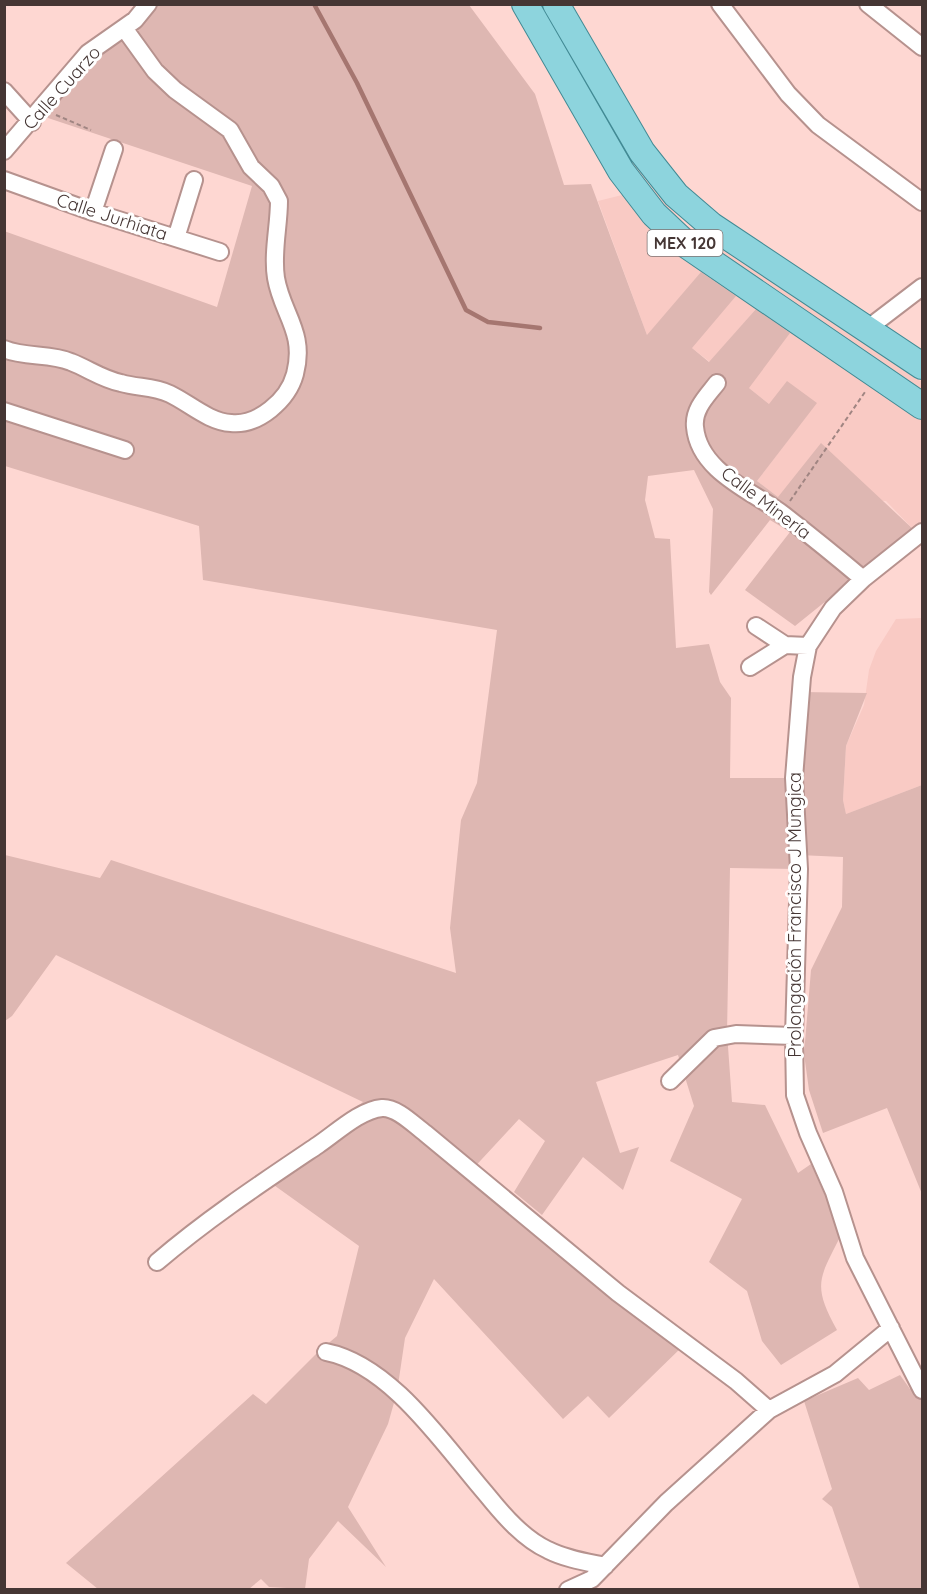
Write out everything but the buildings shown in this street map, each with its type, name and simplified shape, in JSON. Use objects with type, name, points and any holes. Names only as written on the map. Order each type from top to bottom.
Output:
[{"type":"main road","name":"MEX 120","points":[[525,4],[621,171],[654,214],[688,246],[922,406]]},
{"type":"main road","name":"MEX 120","points":[[556,4],[642,152],[676,195],[712,226],[922,366]]},
{"type":"street","name":"Calle Cuarzo","points":[[4,151],[88,54],[143,14],[148,4]]},
{"type":"street","points":[[720,4],[788,94],[818,125],[922,202]]},
{"type":"street","points":[[868,4],[922,47]]},
{"type":"street","points":[[4,349],[25,356],[48,357],[70,362],[102,378],[117,382],[150,386],[198,408],[216,420],[232,424],[254,420],[278,402],[295,376],[298,350],[295,327],[276,278],[279,201],[277,193],[251,167],[230,130],[175,90],[155,70],[124,28]]},
{"type":"street","points":[[4,91],[36,115]]},
{"type":"street","points":[[93,212],[114,150]]},
{"type":"street","name":"Calle Jurhiata","points":[[4,180],[93,212],[220,252]]},
{"type":"street","points":[[176,238],[194,180]]},
{"type":"street","points":[[867,329],[922,287]]},
{"type":"street","name":"Calle Minería","points":[[717,383],[698,407],[694,425],[699,443],[711,461],[733,482],[781,513],[863,579]]},
{"type":"street","points":[[4,411],[125,450]]},
{"type":"street","name":"Prolongación Francisco J Mungica","points":[[922,532],[863,579],[833,608],[808,646],[802,677],[794,778],[799,869],[794,1036],[795,1095],[834,1192],[855,1258],[922,1390]]},
{"type":"street","points":[[756,626],[785,645],[808,646]]},
{"type":"street","points":[[750,667],[785,645]]},
{"type":"street","points":[[670,1081],[714,1038],[736,1034],[794,1036]]},
{"type":"street","points":[[157,1262],[253,1189],[348,1125],[383,1108],[396,1112],[425,1134],[618,1293],[736,1381],[769,1410]]},
{"type":"street","points":[[568,1590],[592,1579],[666,1503],[769,1410],[835,1374],[891,1328]]},
{"type":"street","points":[[326,1352],[344,1356],[384,1381],[412,1407],[497,1507],[524,1534],[548,1550],[605,1566]]},
{"type":"path","points":[[36,115],[91,130]]},
{"type":"path","points":[[781,513],[876,376]]},
{"type":"shaded area","points":[[140,5],[469,5],[535,94],[564,185],[591,184],[647,335],[701,272],[736,296],[692,348],[709,362],[756,309],[790,333],[749,388],[769,404],[787,381],[817,403],[757,481],[778,497],[821,443],[914,530],[795,626],[745,590],[790,532],[770,520],[711,595],[709,592],[713,509],[694,470],[648,476],[645,500],[655,538],[670,539],[676,648],[709,644],[720,682],[731,698],[730,778],[794,778],[802,692],[867,693],[846,746],[843,800],[846,814],[922,785],[922,1194],[887,1108],[823,1133],[809,1090],[804,1054],[811,970],[842,907],[843,857],[799,855],[799,869],[730,868],[727,1033],[732,1102],[765,1105],[798,1173],[811,1164],[842,1233],[824,1271],[821,1291],[837,1330],[781,1365],[762,1341],[747,1291],[709,1262],[742,1199],[670,1161],[694,1106],[678,1055],[596,1082],[620,1153],[639,1147],[623,1190],[583,1157],[542,1215],[514,1192],[545,1141],[519,1119],[469,1173],[684,1345],[609,1418],[588,1396],[563,1419],[434,1279],[405,1338],[397,1392],[388,1424],[348,1507],[386,1567],[338,1521],[309,1559],[305,1589],[269,1587],[261,1579],[249,1589],[98,1589],[66,1563],[253,1394],[266,1404],[337,1336],[359,1246],[264,1178],[363,1102],[56,955],[12,1016],[5,1021],[5,855],[100,878],[111,860],[456,973],[450,928],[461,820],[477,783],[497,630],[203,580],[199,526],[5,466],[4,231],[217,307],[252,186],[45,117]]},
{"type":"shaded area","points":[[644,180],[686,225],[922,382],[922,524],[914,530],[886,501],[778,497],[757,481],[816,403],[769,404],[749,388],[756,309],[710,362],[692,348],[647,335],[598,201],[622,195]]},
{"type":"shaded area","points":[[922,618],[922,785],[846,814],[843,800],[846,746],[864,705],[869,670],[876,651],[896,619]]},
{"type":"shaded area","points":[[900,1375],[910,1389],[922,1383],[922,1589],[860,1589],[832,1507],[822,1499],[832,1489],[804,1401],[858,1378],[869,1390]]},
{"type":"waterway","points":[[314,4],[357,83],[466,310],[488,322],[540,328]]}]
